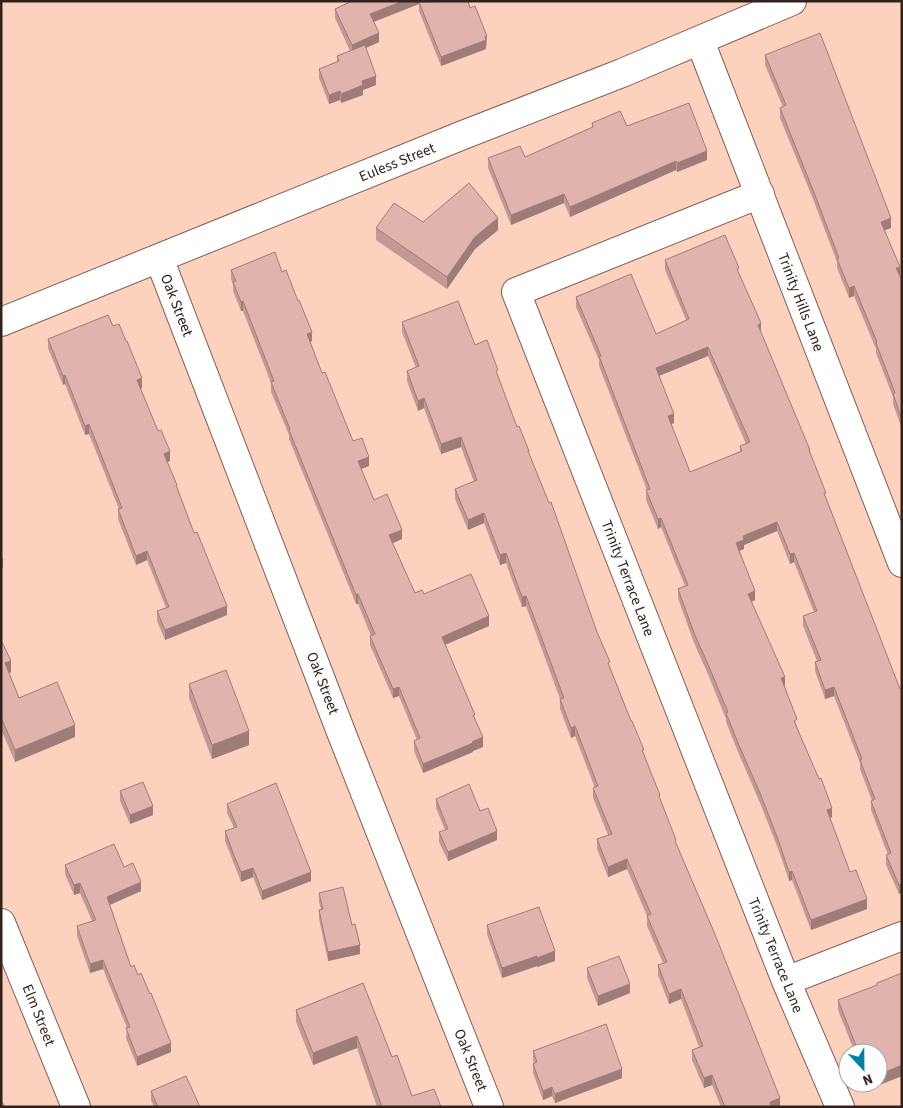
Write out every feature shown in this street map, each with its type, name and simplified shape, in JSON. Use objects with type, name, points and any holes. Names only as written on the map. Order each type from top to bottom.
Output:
[{"type":"street","name":"Euless Street","points":[[1,322],[700,41],[740,11],[792,1]]},
{"type":"street","name":"Trinity Hills Lane","points":[[700,41],[902,563]]},
{"type":"street","name":"Trinity Terrace Lane","points":[[760,194],[516,292],[786,981],[840,1107]]},
{"type":"street","name":"Oak Street","points":[[158,258],[489,1107]]},
{"type":"street","name":"Elm Street","points":[[1,923],[76,1107]]},
{"type":"street","points":[[786,981],[902,936]]},
{"type":"building","points":[[352,1],[403,1],[370,14],[379,33],[352,45],[335,9]]},
{"type":"building","points":[[468,1],[470,8],[475,6],[487,36],[485,36],[486,40],[441,57],[419,2]]},
{"type":"building","points":[[820,33],[891,218],[881,222],[900,267],[896,268],[902,281],[902,419],[877,342],[854,286],[849,288],[780,108],[786,105],[765,55]]},
{"type":"building","points":[[365,45],[376,76],[362,81],[363,85],[341,94],[340,91],[329,95],[319,69],[339,61],[337,56]]},
{"type":"building","points":[[689,103],[707,151],[677,163],[676,161],[570,207],[564,194],[511,215],[488,158],[520,146],[525,157],[593,127],[592,123],[620,111],[627,126]]},
{"type":"building","points":[[469,183],[498,218],[475,237],[447,277],[376,228],[394,203],[423,222]]},
{"type":"building","points":[[725,235],[739,268],[737,269],[761,323],[758,325],[810,450],[826,493],[824,493],[902,690],[902,884],[899,885],[886,855],[891,853],[871,801],[875,799],[860,760],[862,759],[834,687],[825,690],[815,662],[821,660],[803,616],[817,611],[794,553],[790,554],[777,522],[743,536],[744,540],[736,543],[755,591],[748,594],[785,677],[781,678],[797,719],[794,721],[819,779],[821,778],[832,808],[827,810],[850,872],[856,870],[867,899],[811,920],[792,871],[789,872],[760,793],[726,713],[728,712],[694,633],[678,589],[688,585],[661,518],[658,519],[646,490],[650,489],[599,356],[601,356],[576,297],[631,274],[656,334],[689,319],[665,260]],"holes":[[[708,347],[750,442],[740,446],[742,451],[690,472],[668,416],[674,414],[656,368]]]},
{"type":"building","points":[[275,252],[282,272],[286,270],[299,300],[312,332],[307,334],[322,373],[325,372],[353,441],[362,438],[369,457],[358,461],[374,500],[387,494],[402,530],[389,535],[415,593],[422,590],[424,594],[471,574],[489,616],[442,637],[483,737],[423,764],[414,741],[420,738],[399,687],[393,689],[370,636],[375,634],[358,594],[356,595],[289,430],[271,382],[274,381],[243,301],[241,302],[233,282],[236,281],[231,270]]},
{"type":"building","points":[[458,301],[475,345],[487,340],[498,370],[496,371],[517,427],[519,426],[549,503],[551,502],[597,632],[610,662],[608,663],[644,750],[642,750],[660,795],[675,841],[714,932],[780,1098],[770,1102],[771,1107],[725,1107],[712,1075],[704,1078],[692,1050],[703,1046],[681,989],[669,994],[658,965],[667,962],[647,916],[651,914],[627,859],[608,867],[597,839],[612,834],[593,788],[598,786],[575,726],[571,728],[560,699],[564,698],[526,596],[522,597],[506,553],[500,555],[484,513],[468,520],[455,489],[477,480],[461,437],[441,444],[424,398],[418,401],[407,371],[419,366],[402,322]]},
{"type":"building","points":[[108,315],[113,326],[119,324],[127,341],[142,378],[137,380],[158,431],[161,430],[170,451],[164,454],[194,533],[197,532],[227,606],[165,630],[157,611],[169,607],[147,551],[136,556],[118,509],[122,508],[89,424],[85,426],[65,375],[63,376],[48,339]]},
{"type":"building","points":[[1,640],[11,661],[5,663],[19,698],[57,682],[75,725],[15,750],[1,717]]},
{"type":"building","points":[[226,670],[249,731],[212,745],[189,684]]},
{"type":"building","points":[[143,782],[153,806],[130,815],[120,791]]},
{"type":"building","points":[[276,783],[311,872],[262,891],[253,868],[241,872],[233,853],[225,831],[237,827],[227,804]]},
{"type":"building","points":[[469,784],[480,811],[488,808],[497,831],[448,852],[439,832],[448,829],[436,799]]},
{"type":"building","points":[[114,844],[124,867],[133,863],[141,882],[107,897],[131,967],[134,965],[138,975],[141,973],[171,1043],[137,1057],[126,1028],[130,1027],[103,960],[90,964],[77,926],[96,920],[80,883],[74,885],[65,865]]},
{"type":"building","points":[[343,887],[352,925],[355,924],[360,945],[328,952],[319,910],[323,909],[319,893]]},
{"type":"building","points":[[539,907],[555,951],[502,968],[487,925]]},
{"type":"building","points":[[619,956],[630,984],[598,996],[587,968]]},
{"type":"building","points":[[902,973],[902,1065],[888,1071],[888,1043],[855,1043],[838,1000],[877,985],[877,983]]},
{"type":"building","points":[[363,983],[392,1057],[397,1055],[412,1096],[434,1089],[441,1107],[382,1107],[357,1036],[313,1053],[296,1010]]},
{"type":"building","points":[[606,1024],[622,1069],[555,1094],[552,1087],[543,1091],[533,1064],[537,1062],[533,1051]]},
{"type":"building","points":[[186,1076],[200,1107],[158,1107],[151,1091]]}]
